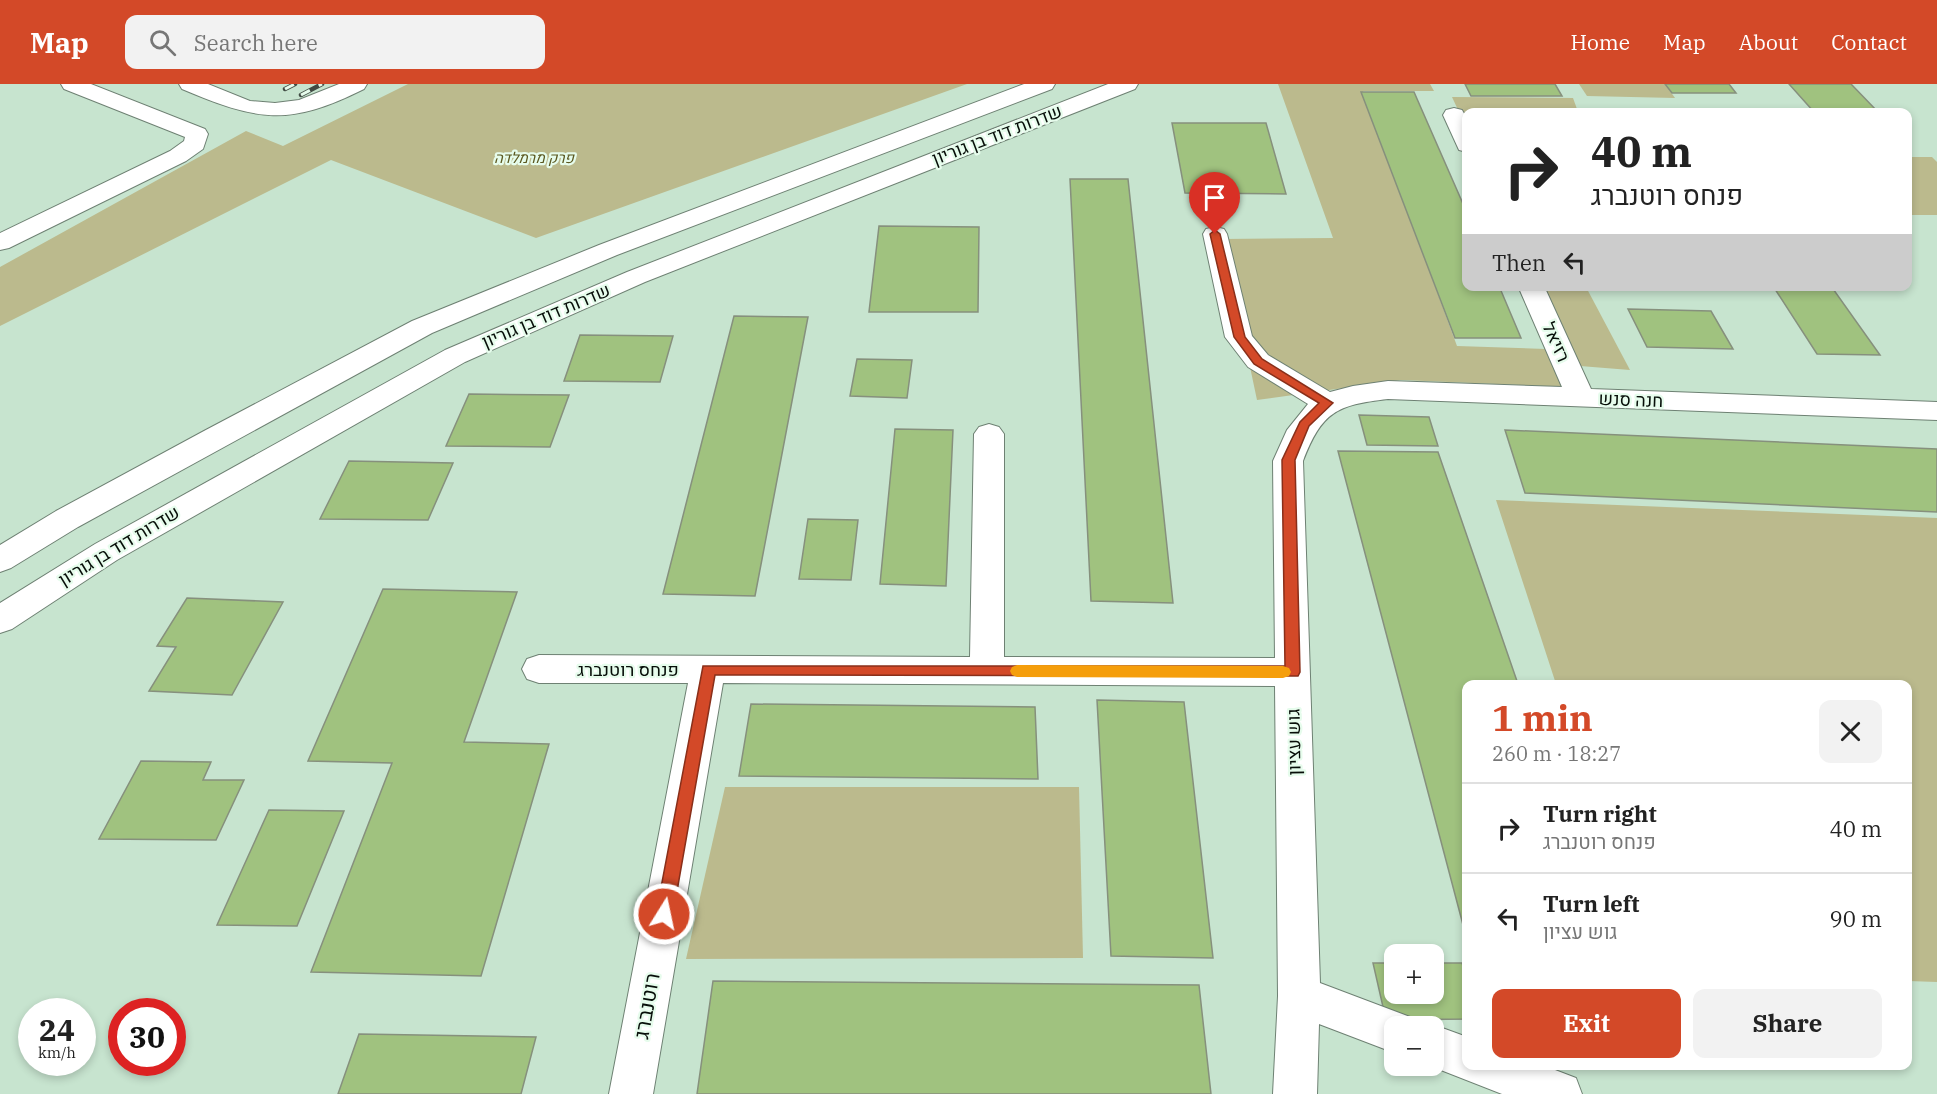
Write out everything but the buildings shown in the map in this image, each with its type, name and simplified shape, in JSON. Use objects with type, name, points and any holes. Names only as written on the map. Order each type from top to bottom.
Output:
[{"type":"street","points":[[0,243],[178,156],[195,144],[197,134],[72,84]]},
{"type":"street","points":[[190,84],[243,106],[271,109],[314,102],[356,84]]},
{"type":"street","name":"שדרות דוד בן גוריון","points":[[0,560],[67,519],[172,461],[422,327],[608,250],[1044,84]]},
{"type":"street","name":"שדרות דוד בן גוריון","points":[[0,620],[106,552],[455,356],[636,277],[1127,84]]},
{"type":"street","points":[[1454,115],[1462,133]]},
{"type":"street","points":[[1215,234],[1239,337],[1258,361],[1327,403]]},
{"type":"street","name":"רזיאל","points":[[1533,291],[1581,398]]},
{"type":"street","name":"חנה סנש","points":[[1327,403],[1356,393],[1388,390],[1937,411]]},
{"type":"street","name":"גוש עציון","points":[[1295,1094],[1299,996],[1288,460],[1304,424],[1327,403]]},
{"type":"street","points":[[987,671],[989,434]]},
{"type":"street","name":"פנחס רוטנברג","points":[[539,669],[1292,672]]},
{"type":"street","name":"רוטנברג","points":[[631,1094],[708,670]]},
{"type":"street","points":[[1299,996],[1384,1028]]},
{"type":"street","points":[[1444,1050],[1462,1057]]},
{"type":"street","points":[[1496,1070],[1560,1094]]},
{"type":"shaded area","points":[[0,84],[1937,84],[1937,1094],[0,1094]]},
{"type":"green space","name":"פרק מרמלדה","points":[[408,84],[967,84],[536,238],[331,160],[0,326],[0,267],[246,131],[283,146]]},
{"type":"green space","points":[[1278,84],[1430,84],[1434,91],[1363,91],[1457,346],[1546,349],[1566,387],[1401,380],[1257,400],[1223,239],[1333,238]]},
{"type":"green space","points":[[1579,84],[1665,84],[1675,98],[1587,96]]},
{"type":"green space","points":[[1452,97],[1573,98],[1577,108],[1462,108],[1462,118]]},
{"type":"green space","points":[[1912,157],[1932,157],[1937,162],[1937,215],[1912,215]]},
{"type":"green space","points":[[1544,291],[1588,291],[1630,370],[1580,366]]},
{"type":"green space","points":[[1496,500],[1937,518],[1937,982],[1912,981],[1912,680],[1555,680]]},
{"type":"green space","points":[[725,787],[1079,787],[1083,958],[686,959]]},
{"type":"railway","points":[[285,89],[295,84]]},
{"type":"railway","points":[[301,95],[322,84]]},
{"type":"slow traffic","points":[[1017,671],[1283,672]]},
{"type":"route","points":[[664,914],[708,670],[1292,672],[1288,460],[1304,424],[1327,403],[1258,361],[1239,337],[1215,234]]}]
